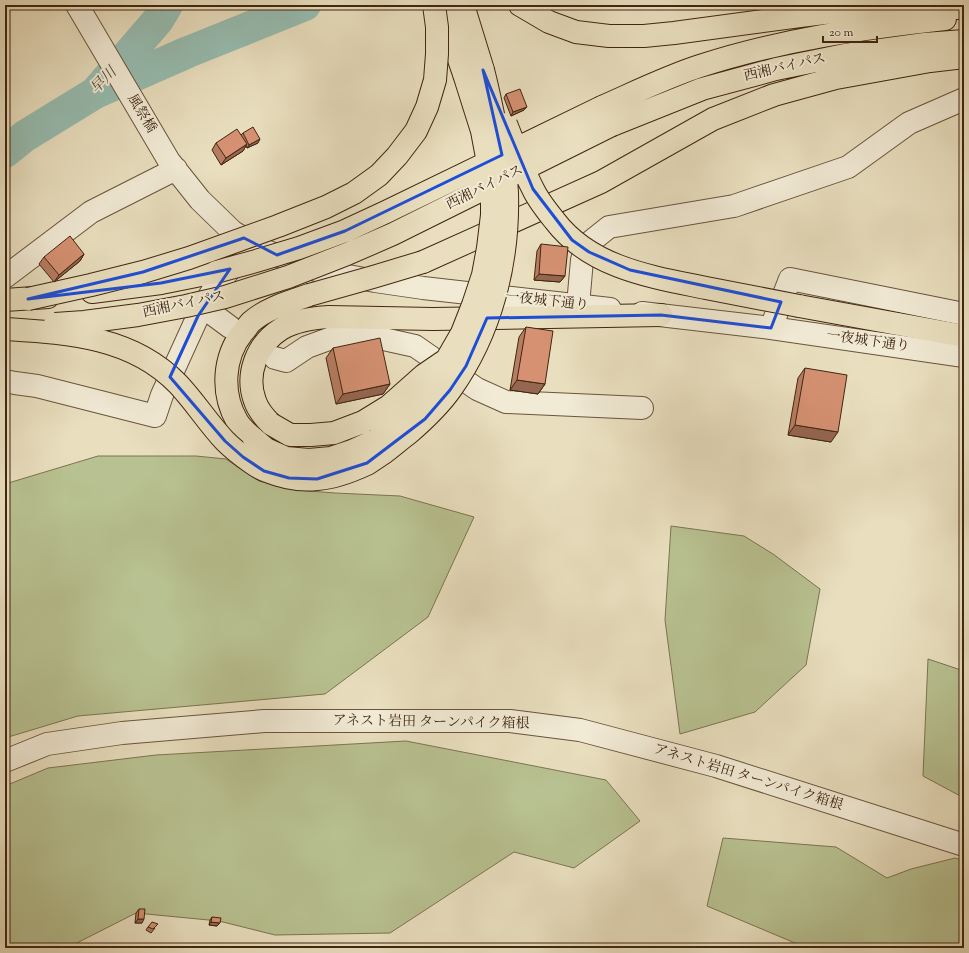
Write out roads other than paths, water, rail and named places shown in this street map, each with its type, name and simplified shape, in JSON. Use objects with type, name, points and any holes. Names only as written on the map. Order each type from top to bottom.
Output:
[{"type":"highway","points":[[28,299],[128,276],[195,255],[278,226],[326,207],[354,193],[379,175],[397,156],[416,132],[428,107],[435,80],[437,54],[437,27],[434,5]]},
{"type":"highway","points":[[440,5],[482,131],[492,192],[492,216],[488,248],[483,275],[473,305],[462,333],[447,359],[435,386],[423,401],[397,425],[376,440],[332,458],[309,460],[286,458],[266,449],[238,422],[229,404],[226,384],[229,360],[236,341],[250,323],[269,310],[309,295],[423,262],[601,182],[713,120],[774,95],[836,78],[930,61],[964,57]]},
{"type":"highway","points":[[5,329],[77,336],[109,343],[133,351],[154,364],[177,383],[225,441],[243,457],[264,471],[289,478],[317,479],[341,474],[367,463],[392,447],[424,419],[450,390],[466,366],[480,338],[492,305],[505,246],[506,193],[504,162],[483,70],[463,5]]},
{"type":"highway","points":[[520,5],[549,22],[576,32],[609,36],[644,36],[856,9],[911,7],[964,8]]},
{"type":"highway","name":"西湘バイパス","points":[[5,329],[84,322],[165,310],[225,297],[288,277],[393,234],[607,116],[651,85],[700,66],[759,49],[823,35],[898,24],[964,17]]},
{"type":"highway","name":"西湘バイパス","points":[[5,300],[105,291],[161,283],[216,272],[299,248],[344,231],[607,116],[776,69],[845,55],[925,44],[964,41]]},
{"type":"highway","points":[[483,70],[533,189],[556,222],[572,240],[589,252],[630,270],[656,278],[798,306],[964,336]]},
{"type":"highway","points":[[447,359],[424,375],[389,406],[363,422],[334,433],[310,436],[290,435],[271,424],[263,415],[255,402],[252,388],[252,374],[255,360],[262,347],[271,336],[282,328],[298,321],[312,318],[433,319],[661,315]]},
{"type":"street","name":"風祭橋","points":[[77,5],[172,165]]},
{"type":"street","points":[[578,305],[582,260],[586,248],[589,242],[609,227],[734,206],[848,167],[909,123],[964,100]]},
{"type":"street","name":"一夜城下通り","points":[[172,165],[200,200],[233,232],[266,251],[316,270],[423,288],[772,328],[964,356]]},
{"type":"street","points":[[5,277],[91,212],[172,165]]},
{"type":"street","points":[[5,380],[37,386],[155,416],[162,395],[182,348],[203,307],[214,288],[252,243]]},
{"type":"street","points":[[772,328],[790,279],[964,314]]},
{"type":"street","points":[[203,307],[230,326]]},
{"type":"street","points":[[275,358],[286,361],[307,347],[337,336],[370,336],[415,346],[478,389],[506,402],[642,408]]},
{"type":"street","name":"アネスト岩田 ターンパイク箱根","points":[[5,762],[47,744],[122,733],[256,722],[510,721],[580,730],[716,766],[964,845]]},
{"type":"waterway","name":"早川","points":[[5,152],[25,136],[95,93],[158,20],[167,5]]},
{"type":"waterway","points":[[95,93],[188,52],[305,5]]}]
